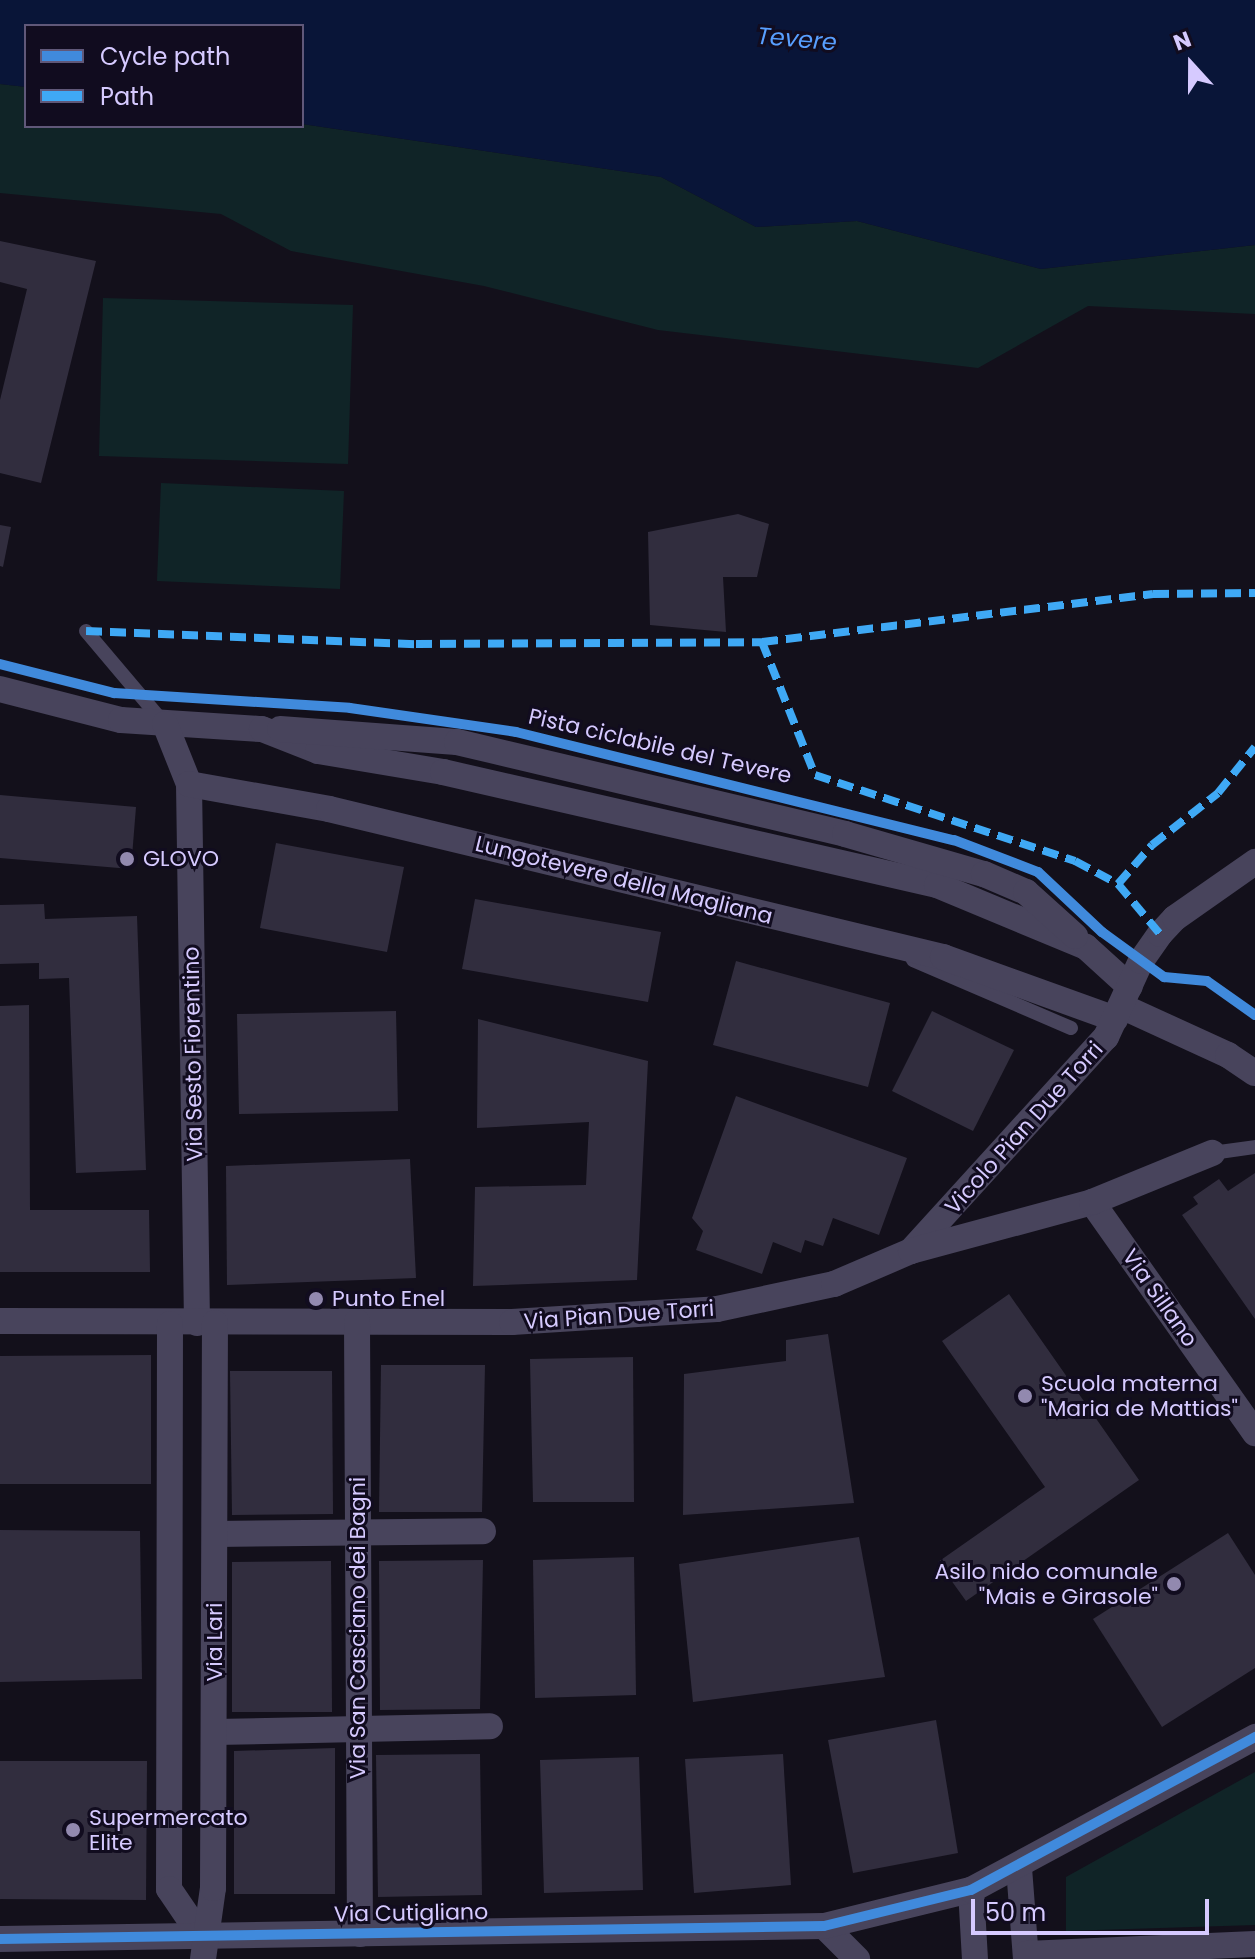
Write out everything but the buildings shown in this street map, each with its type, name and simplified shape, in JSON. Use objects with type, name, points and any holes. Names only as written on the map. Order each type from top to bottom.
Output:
[{"type":"street","name":"Lungotevere della Magliana","points":[[0,689],[121,720],[262,729],[318,751],[443,772],[937,885],[1086,947],[1122,1004]]},
{"type":"street","points":[[165,724],[189,784]]},
{"type":"street","name":"Lungotevere della Magliana","points":[[189,784],[329,809],[943,957],[1122,1004],[1228,1055],[1255,1073]]},
{"type":"street","name":"Via Sesto Fiorentino","points":[[189,784],[206,1323]]},
{"type":"street","name":"Vicolo Pian Due Torri","points":[[911,1251],[1068,1084],[1122,1004],[1141,961],[1175,918],[1255,862]]},
{"type":"street","name":"Via Pian Due Torri","points":[[0,1321],[170,1324],[528,1322],[717,1309],[811,1291],[911,1251],[1092,1202],[1212,1153]]},
{"type":"street","name":"Via Sillano","points":[[1092,1202],[1255,1433]]},
{"type":"street","name":"Via San Casciano dei Bagni","points":[[357,1322],[360,1934]]},
{"type":"street","name":"Via Lari","points":[[203,1949],[213,1888],[215,1732],[215,1534],[206,1323]]},
{"type":"street","points":[[170,1324],[169,1889],[203,1949]]},
{"type":"street","points":[[215,1534],[483,1531]]},
{"type":"street","points":[[215,1732],[490,1726]]},
{"type":"street","name":"Via Cutigliano","points":[[0,1939],[203,1949],[360,1934],[824,1926],[971,1890],[1019,1868],[1255,1737]]},
{"type":"street","points":[[1019,1868],[1026,1957],[1255,1944]]},
{"type":"street","points":[[971,1890],[975,1959]]},
{"type":"street","points":[[824,1926],[857,1959]]},
{"type":"lane","points":[[86,631],[165,724]]},
{"type":"lane","points":[[861,938],[1071,1028]]},
{"type":"lane","points":[[1212,1153],[1255,1147]]},
{"type":"green space","points":[[0,84],[24,87],[24,128],[304,128],[304,124],[661,177],[756,227],[857,221],[1041,269],[1255,245],[1255,314],[1088,306],[978,368],[658,330],[484,286],[291,251],[221,214],[0,193]]},
{"type":"green space","points":[[103,298],[353,305],[348,464],[99,456]]},
{"type":"green space","points":[[161,483],[344,491],[340,589],[157,581]]},
{"type":"green space","points":[[1255,1772],[1255,1925],[1066,1931],[1066,1877]]},
{"type":"water","name":"Tevere","points":[[0,0],[1255,0],[1255,245],[1041,269],[857,221],[756,227],[661,177],[304,124],[304,24],[24,24],[24,87],[0,84]]},
{"type":"marked path","points":[[86,631],[416,644],[762,642],[1153,594],[1255,593]]},
{"type":"marked path","points":[[762,642],[815,775],[1075,861],[1118,884],[1160,934]]},
{"type":"marked path","points":[[1118,884],[1152,845],[1218,793],[1255,747]]},
{"type":"cycle path","name":"Pista ciclabile del Tevere","points":[[0,664],[114,693],[350,708],[516,732],[954,840],[1038,872],[1102,932],[1164,977],[1207,981],[1255,1015]]},
{"type":"cycle path","points":[[0,1939],[824,1926],[971,1890],[1255,1737]]},
{"type":"place","name":"GLOVO","points":[[127,859]]},
{"type":"place","name":"Punto Enel","points":[[316,1299]]},
{"type":"place","name":"Scuola materna \"Maria de Mattias\"","points":[[1025,1396]]},
{"type":"place","name":"Asilo nido comunale \"Mais e Girasole\"","points":[[1174,1584]]},
{"type":"place","name":"Supermercato Elite","points":[[73,1830]]}]
